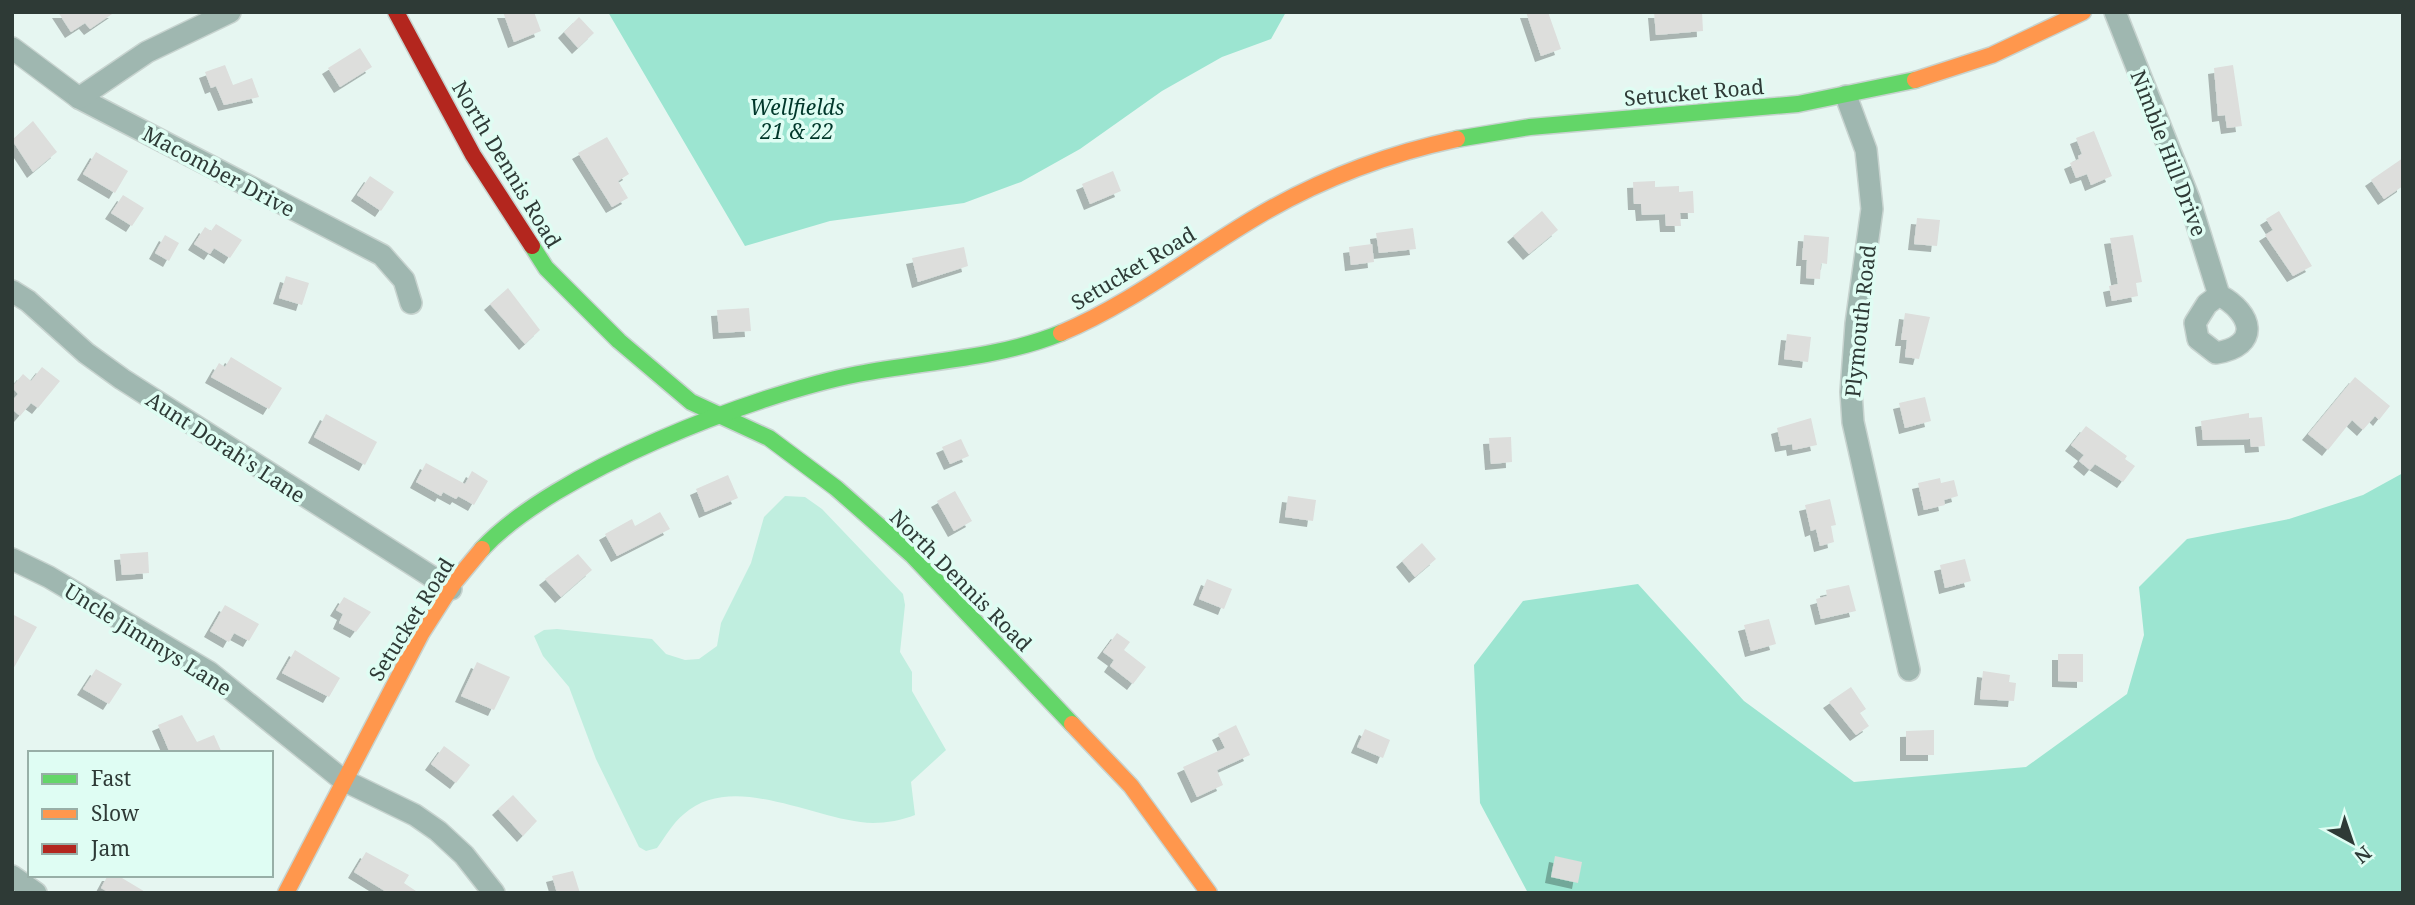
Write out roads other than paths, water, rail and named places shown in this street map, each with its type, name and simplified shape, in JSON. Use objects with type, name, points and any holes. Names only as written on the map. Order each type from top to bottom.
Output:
[{"type":"main road","name":"North Dennis Road","points":[[396,12],[473,155],[546,268],[656,374],[691,401],[769,438],[835,488],[912,555],[1131,786],[1209,893]]},
{"type":"main road","name":"Setucket Road","points":[[286,893],[410,654],[451,589],[484,548],[523,515],[620,459],[718,416],[828,381],[954,360],[1048,338],[1119,305],[1287,200],[1412,151],[1479,134],[1592,121],[1701,114],[1846,96],[1910,83],[1989,58],[2039,37],[2083,12]]},
{"type":"street","points":[[79,97],[147,52],[230,12]]},
{"type":"street","name":"Nimble Hill Drive","points":[[2115,12],[2189,199],[2219,295]]},
{"type":"street","name":"Macomber Drive","points":[[12,48],[79,97],[382,255],[404,280],[411,303]]},
{"type":"street","name":"Plymouth Road","points":[[1846,96],[1866,150],[1872,209],[1856,324],[1851,392],[1853,422],[1909,670]]},
{"type":"street","name":"Aunt Dorah's Lane","points":[[12,291],[29,300],[86,353],[122,379],[451,589]]},
{"type":"street","name":"Uncle Jimmys Lane","points":[[12,559],[49,577],[209,672],[343,780],[415,815],[438,831],[464,855],[494,893]]},
{"type":"street","points":[[12,876],[36,893]]},
{"type":"park label","name":"Wellfields 21 & 22","points":[[797,119]]}]
